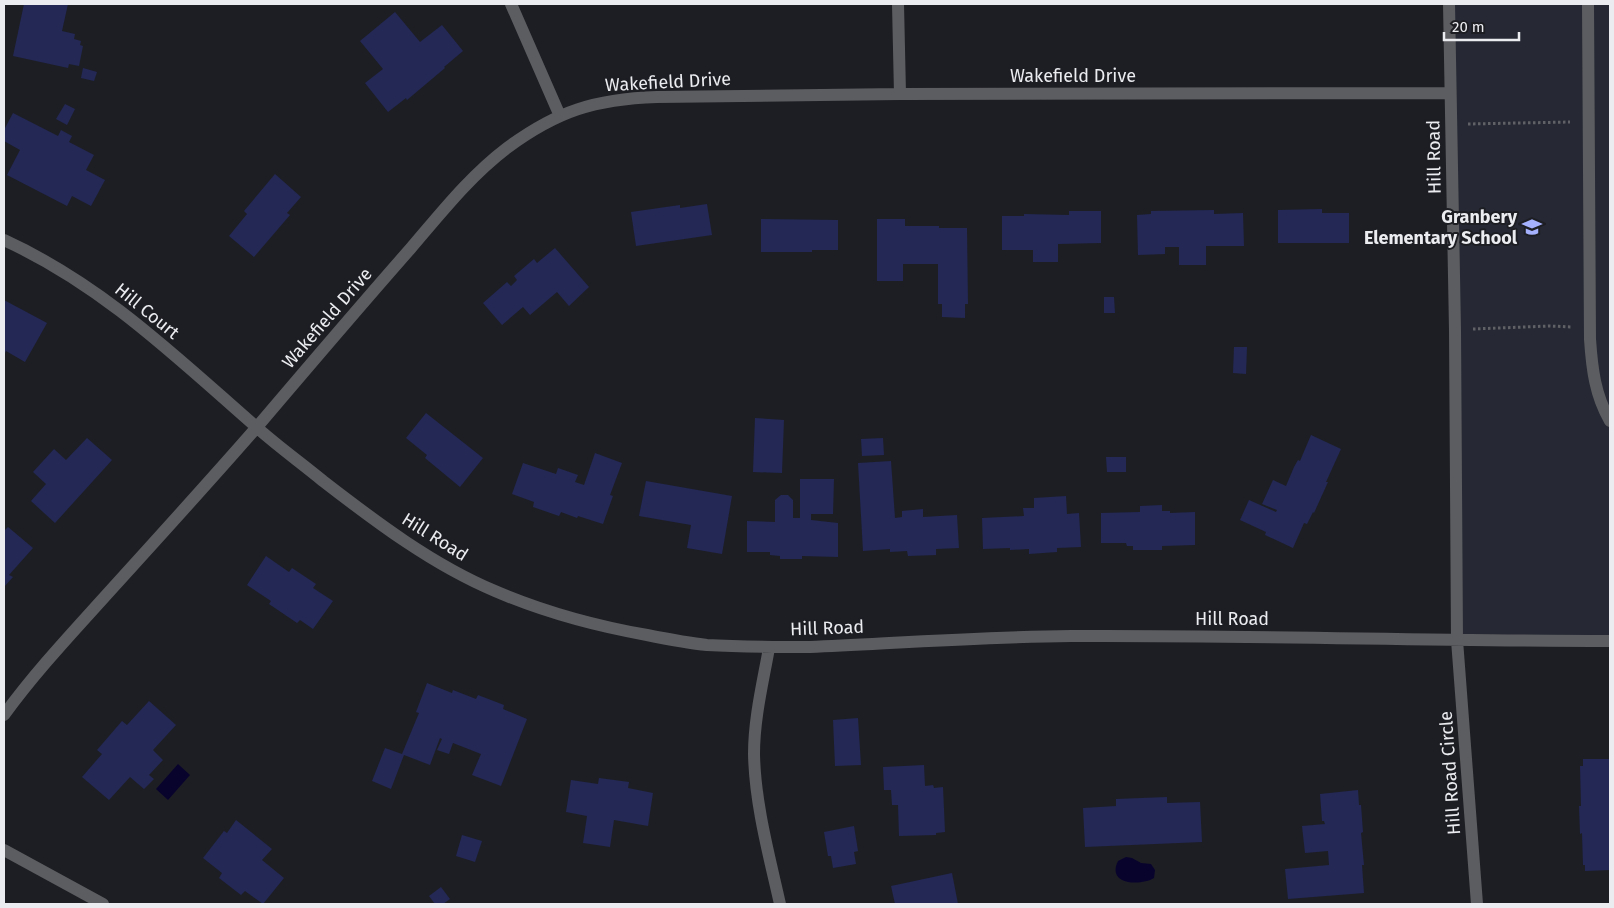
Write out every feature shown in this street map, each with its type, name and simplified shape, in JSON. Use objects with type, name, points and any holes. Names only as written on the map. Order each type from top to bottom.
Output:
[{"type":"street","points":[[511,4],[560,116]]},
{"type":"street","points":[[898,4],[900,94]]},
{"type":"street","name":"Hill Road","points":[[1449,4],[1458,640]]},
{"type":"street","points":[[1588,4],[1590,328],[1593,373],[1598,396],[1610,421]]},
{"type":"street","name":"Wakefield Drive","points":[[4,715],[45,662],[256,427],[475,176],[524,136],[560,116],[599,102],[636,97],[900,94],[1450,93]]},
{"type":"street","name":"Hill Court","points":[[4,240],[66,272],[110,303],[160,343],[256,427]]},
{"type":"street","name":"Hill Road","points":[[256,427],[352,503],[394,533],[437,560],[495,591],[562,615],[626,632],[673,640],[769,648],[1069,636],[1311,636],[1458,640],[1610,641]]},
{"type":"street","name":"Hill Road Circle","points":[[1458,640],[1477,904]]},
{"type":"street","points":[[769,648],[756,720],[754,755],[762,817],[780,904]]},
{"type":"street","points":[[4,850],[103,904]]},
{"type":"path","points":[[1451,124],[1589,122]]},
{"type":"path","points":[[1455,330],[1550,326],[1590,328]]},
{"type":"shaded area","name":"Granbery Elementary School","points":[[1449,4],[1610,4],[1610,641],[1457,640]]},
{"type":"shaded area","points":[[178,764],[190,775],[168,800],[156,789]]},
{"type":"shaded area","points":[[1126,857],[1141,863],[1151,864],[1155,870],[1154,878],[1141,882],[1121,879],[1117,875],[1116,869],[1118,861]]},
{"type":"building","points":[[24,4],[68,4],[62,31],[75,34],[74,39],[81,41],[80,45],[83,46],[79,66],[69,64],[68,68],[13,56]]},
{"type":"building","points":[[395,12],[420,42],[442,25],[463,51],[407,100],[406,98],[388,112],[365,83],[383,69],[360,41]]},
{"type":"building","points":[[83,68],[97,72],[94,81],[81,78]]},
{"type":"building","points":[[65,104],[75,109],[67,125],[56,119]]},
{"type":"building","points":[[13,113],[58,136],[61,130],[72,136],[69,142],[94,155],[86,170],[105,180],[91,206],[72,196],[67,206],[7,175],[20,150],[4,141],[4,130]]},
{"type":"building","points":[[275,174],[301,197],[287,213],[290,215],[254,257],[229,236],[247,214],[244,211]]},
{"type":"building","points":[[707,204],[712,235],[636,246],[631,212],[680,205],[680,208]]},
{"type":"building","points":[[1322,209],[1322,213],[1349,213],[1349,243],[1278,243],[1278,210]]},
{"type":"building","points":[[1214,210],[1214,214],[1243,213],[1244,246],[1206,246],[1206,265],[1179,265],[1179,247],[1165,247],[1165,254],[1138,255],[1137,215],[1151,214],[1151,211]]},
{"type":"building","points":[[1069,211],[1101,211],[1101,243],[1058,244],[1058,262],[1033,262],[1033,250],[1002,250],[1002,216],[1024,216],[1024,214],[1069,215]]},
{"type":"building","points":[[761,219],[838,220],[838,250],[761,252]]},
{"type":"building","points":[[877,219],[905,219],[905,226],[967,228],[968,304],[965,304],[965,318],[942,317],[942,304],[938,304],[938,264],[903,264],[903,281],[877,281]]},
{"type":"building","points":[[555,248],[589,287],[569,306],[557,292],[530,315],[523,307],[502,325],[483,303],[507,282],[511,286],[517,280],[514,276],[534,259],[537,263]]},
{"type":"building","points":[[1104,297],[1114,297],[1115,313],[1104,313]]},
{"type":"building","points":[[4,300],[47,323],[25,362],[6,351],[4,355]]},
{"type":"building","points":[[1234,347],[1247,347],[1246,374],[1233,373]]},
{"type":"building","points":[[426,413],[483,458],[460,487],[425,458],[427,455],[406,438]]},
{"type":"building","points":[[755,418],[784,420],[782,473],[753,472]]},
{"type":"building","points":[[1311,435],[1341,449],[1314,513],[1307,524],[1304,523],[1293,548],[1265,535],[1266,532],[1240,520],[1249,500],[1276,512],[1277,510],[1262,504],[1273,480],[1286,486],[1294,467],[1298,460],[1300,461]]},
{"type":"building","points":[[87,438],[112,460],[55,523],[31,501],[46,484],[33,472],[54,449],[66,460]]},
{"type":"building","points":[[883,438],[884,455],[862,456],[861,439]]},
{"type":"building","points":[[595,453],[622,463],[610,495],[613,496],[603,524],[561,512],[559,516],[533,507],[534,502],[512,494],[523,463],[556,474],[558,468],[578,475],[575,482],[584,485]]},
{"type":"building","points":[[1106,457],[1126,457],[1126,472],[1107,472]]},
{"type":"building","points":[[891,461],[895,518],[902,517],[902,511],[923,509],[923,517],[957,515],[959,548],[936,549],[936,555],[908,556],[907,551],[890,552],[890,549],[863,551],[858,463]]},
{"type":"building","points":[[800,479],[834,479],[833,514],[811,514],[811,520],[838,523],[838,557],[802,556],[802,559],[780,559],[780,556],[770,555],[770,552],[747,552],[747,521],[775,522],[775,500],[781,495],[788,495],[793,500],[793,518],[800,518]]},
{"type":"building","points":[[646,481],[732,496],[722,554],[687,548],[691,525],[639,516]]},
{"type":"building","points":[[1066,496],[1067,514],[1079,513],[1081,547],[1057,548],[1057,552],[1029,554],[1029,549],[983,549],[982,518],[1024,516],[1023,508],[1034,508],[1034,498]]},
{"type":"building","points":[[1162,505],[1162,511],[1170,511],[1170,513],[1195,512],[1195,545],[1162,546],[1162,550],[1133,550],[1133,546],[1127,546],[1126,543],[1101,543],[1101,513],[1140,512],[1140,506]]},
{"type":"building","points":[[8,527],[33,548],[9,575],[13,577],[4,587],[4,531]]},
{"type":"building","points":[[266,556],[289,572],[292,568],[316,584],[313,588],[333,601],[313,629],[300,620],[297,623],[269,604],[271,601],[247,585]]},
{"type":"building","points":[[427,683],[452,693],[453,690],[476,699],[478,695],[504,705],[503,709],[527,719],[501,786],[472,775],[481,754],[453,743],[449,754],[437,750],[442,739],[440,738],[430,765],[404,755],[391,789],[372,781],[385,748],[402,754],[419,713],[416,712]]},
{"type":"building","points":[[149,701],[176,725],[153,750],[163,760],[149,775],[154,779],[144,789],[130,777],[109,800],[82,777],[102,754],[97,750],[122,721],[127,725]]},
{"type":"building","points":[[858,718],[861,765],[835,766],[833,720]]},
{"type":"building","points":[[1583,759],[1610,759],[1610,870],[1585,871],[1585,865],[1583,865],[1579,806],[1581,806],[1580,766],[1583,766]]},
{"type":"building","points":[[924,765],[925,786],[943,787],[945,832],[936,833],[936,835],[899,836],[898,805],[892,805],[891,790],[884,790],[883,767]]},
{"type":"building","points":[[599,778],[629,782],[628,788],[653,793],[648,826],[614,820],[610,847],[583,843],[587,816],[566,812],[571,780],[598,784]]},
{"type":"building","points":[[1358,790],[1363,832],[1361,833],[1364,893],[1288,899],[1285,869],[1329,865],[1328,851],[1305,853],[1302,826],[1325,824],[1322,821],[1320,794]]},
{"type":"building","points":[[1167,797],[1167,803],[1200,802],[1202,842],[1085,847],[1083,808],[1116,806],[1116,799]]},
{"type":"building","points":[[236,820],[272,849],[262,860],[284,878],[263,904],[245,891],[241,895],[219,878],[222,873],[203,858],[224,831],[227,833]]},
{"type":"building","points":[[854,826],[858,851],[854,852],[856,864],[833,868],[831,856],[828,856],[824,832]]},
{"type":"building","points":[[462,835],[482,841],[475,862],[456,856]]},
{"type":"building","points":[[952,873],[958,904],[895,904],[891,886]]},
{"type":"building","points":[[441,887],[450,899],[443,904],[435,904],[429,896]]},
{"type":"place","name":"Granbery Elementary School","points":[[1532,227]]}]
